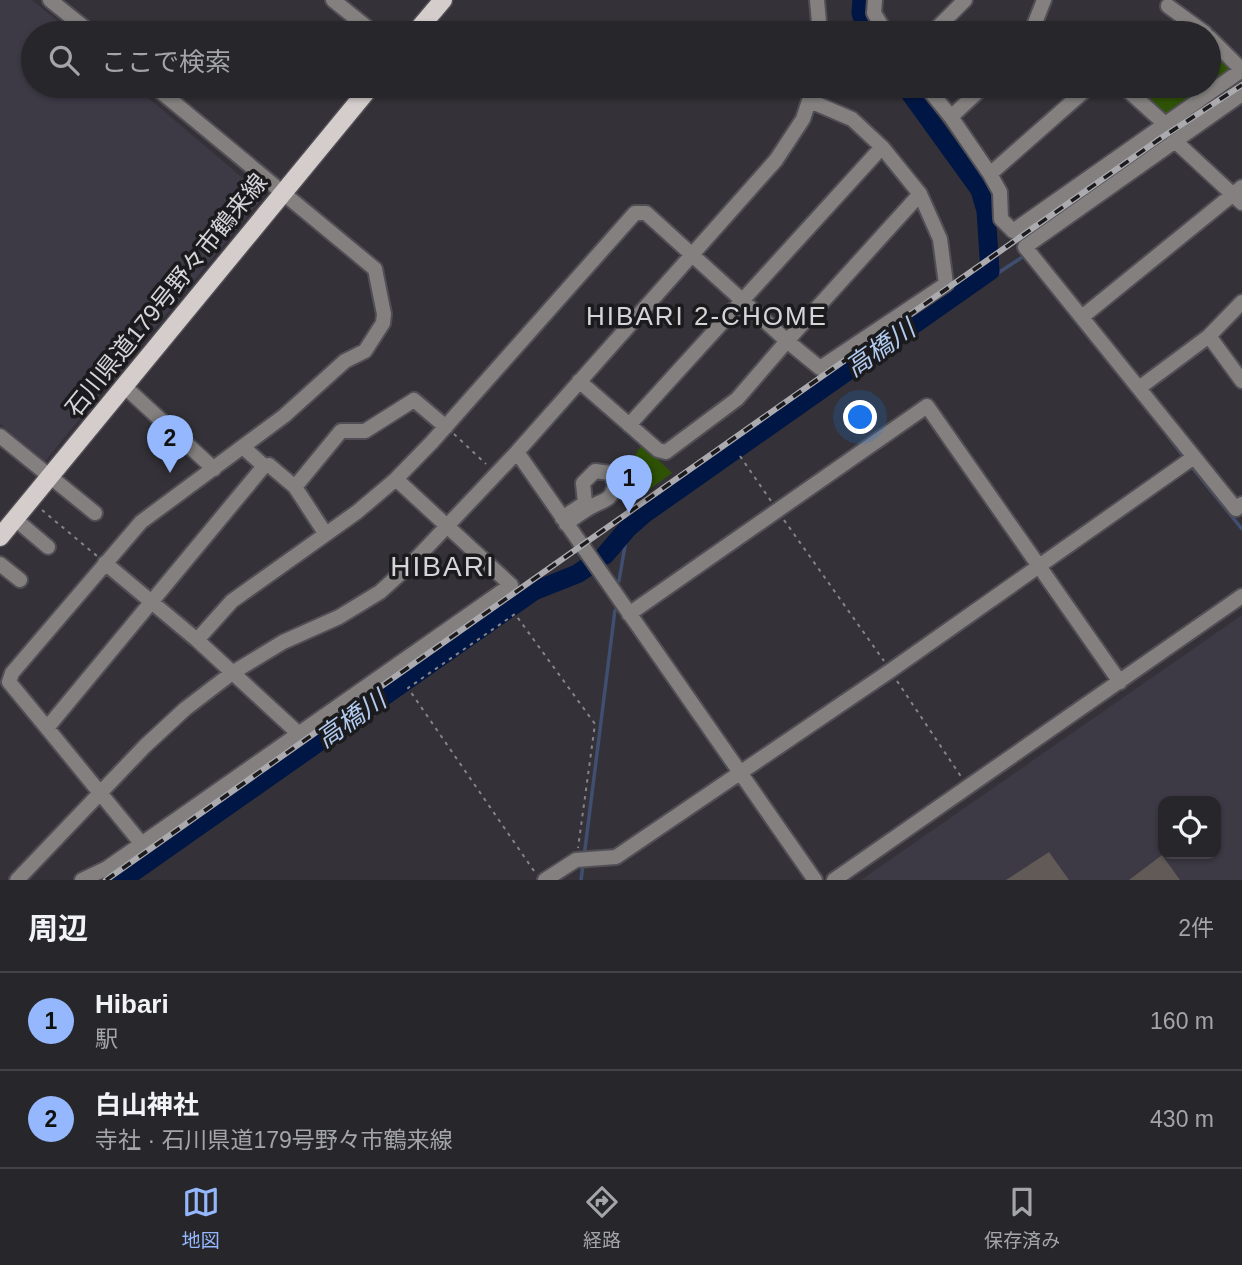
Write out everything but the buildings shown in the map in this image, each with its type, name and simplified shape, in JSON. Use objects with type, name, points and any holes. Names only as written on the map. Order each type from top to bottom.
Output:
[{"type":"main road","points":[[425,21],[443,0]]},
{"type":"main road","name":"石川県道179号野々市鶴来線","points":[[0,537],[362,98]]},
{"type":"street","points":[[50,0],[76,21]]},
{"type":"street","points":[[333,0],[359,21]]},
{"type":"street","points":[[817,0],[819,21]]},
{"type":"street","points":[[875,0],[874,13],[879,21]]},
{"type":"street","points":[[944,21],[965,0]]},
{"type":"street","points":[[1039,21],[1044,0]]},
{"type":"street","points":[[1164,2],[1189,21]]},
{"type":"street","points":[[1221,49],[1242,70],[1221,85]]},
{"type":"street","points":[[1242,94],[1025,247],[1139,388],[1190,460],[1236,509],[1242,504]]},
{"type":"street","points":[[141,843],[9,682],[6,673],[141,522],[284,416],[345,361],[365,351],[383,323],[384,314],[375,269],[168,98]]},
{"type":"street","points":[[17,880],[185,709],[232,673],[283,642],[339,617],[380,592],[412,563],[517,452],[776,160],[803,119],[811,98]]},
{"type":"street","points":[[936,98],[990,174],[1000,192],[1002,219],[1013,231],[1202,98]]},
{"type":"street","points":[[951,117],[971,98]]},
{"type":"street","points":[[990,174],[1076,98]]},
{"type":"street","points":[[1136,98],[1165,124]]},
{"type":"street","points":[[197,640],[232,601],[357,512],[396,479],[446,427],[635,213],[646,213],[820,368],[946,284],[940,239],[920,194],[881,146],[852,119],[810,101]]},
{"type":"street","points":[[1082,317],[1239,195],[1175,141]]},
{"type":"street","points":[[629,425],[881,146]]},
{"type":"street","points":[[579,381],[658,450],[666,452],[737,399],[920,194]]},
{"type":"street","points":[[1139,388],[1209,336],[1242,302]]},
{"type":"street","points":[[1209,336],[1242,381]]},
{"type":"street","points":[[124,386],[214,469]]},
{"type":"street","points":[[295,487],[341,431],[365,431],[414,400],[446,427]]},
{"type":"street","points":[[629,614],[927,406],[1120,682]]},
{"type":"street","points":[[0,436],[95,513]]},
{"type":"street","points":[[243,447],[264,466]]},
{"type":"street","points":[[517,452],[815,880]]},
{"type":"street","points":[[543,880],[581,859],[616,857],[890,671],[1190,460]]},
{"type":"street","points":[[47,727],[264,466],[269,465],[295,487],[325,533]]},
{"type":"street","points":[[82,880],[107,868],[511,585],[396,479]]},
{"type":"street","points":[[15,519],[48,547]]},
{"type":"street","points":[[105,563],[197,640],[298,733]]},
{"type":"street","points":[[0,564],[20,580]]},
{"type":"street","points":[[834,880],[1242,596]]},
{"type":"path","points":[[446,427],[497,474]]},
{"type":"path","points":[[740,456],[968,787]]},
{"type":"path","points":[[31,500],[105,563]]},
{"type":"path","points":[[543,880],[408,688],[515,614],[595,724],[581,859]]},
{"type":"shaded area","points":[[0,0],[32,0],[57,21],[21,21],[21,98],[148,98],[264,196],[45,461],[0,424]]},
{"type":"shaded area","points":[[1242,615],[1242,880],[861,880]]},
{"type":"green space","points":[[1221,57],[1232,68],[1221,76]]},
{"type":"green space","points":[[1145,98],[1189,98],[1163,116]]},
{"type":"green space","points":[[642,444],[672,473],[639,497],[623,475]]},
{"type":"waterway","name":"高橋川","points":[[862,0],[861,13],[864,21]]},
{"type":"waterway","name":"高橋川","points":[[605,555],[644,514],[990,271],[986,211],[980,190],[914,98]]},
{"type":"waterway","points":[[990,271],[998,273],[1024,256],[1027,260]]},
{"type":"waterway","points":[[1148,410],[1186,460]]},
{"type":"waterway","points":[[1191,466],[1242,529]]},
{"type":"waterway","points":[[619,581],[628,528]]},
{"type":"waterway","name":"高橋川","points":[[122,880],[534,591],[586,568]]},
{"type":"waterway","points":[[584,857],[615,610]]},
{"type":"waterway","points":[[581,880],[583,865]]},
{"type":"railway","points":[[106,880],[1161,138],[1242,85]]},
{"type":"place","name":"白山神社","points":[[170,473]]},
{"type":"place","name":"Hibari","points":[[629,513]]},
{"type":"district","name":"HIBARI 2-CHOME","points":[[707,316]]},
{"type":"district","name":"HIBARI","points":[[443,566]]}]
